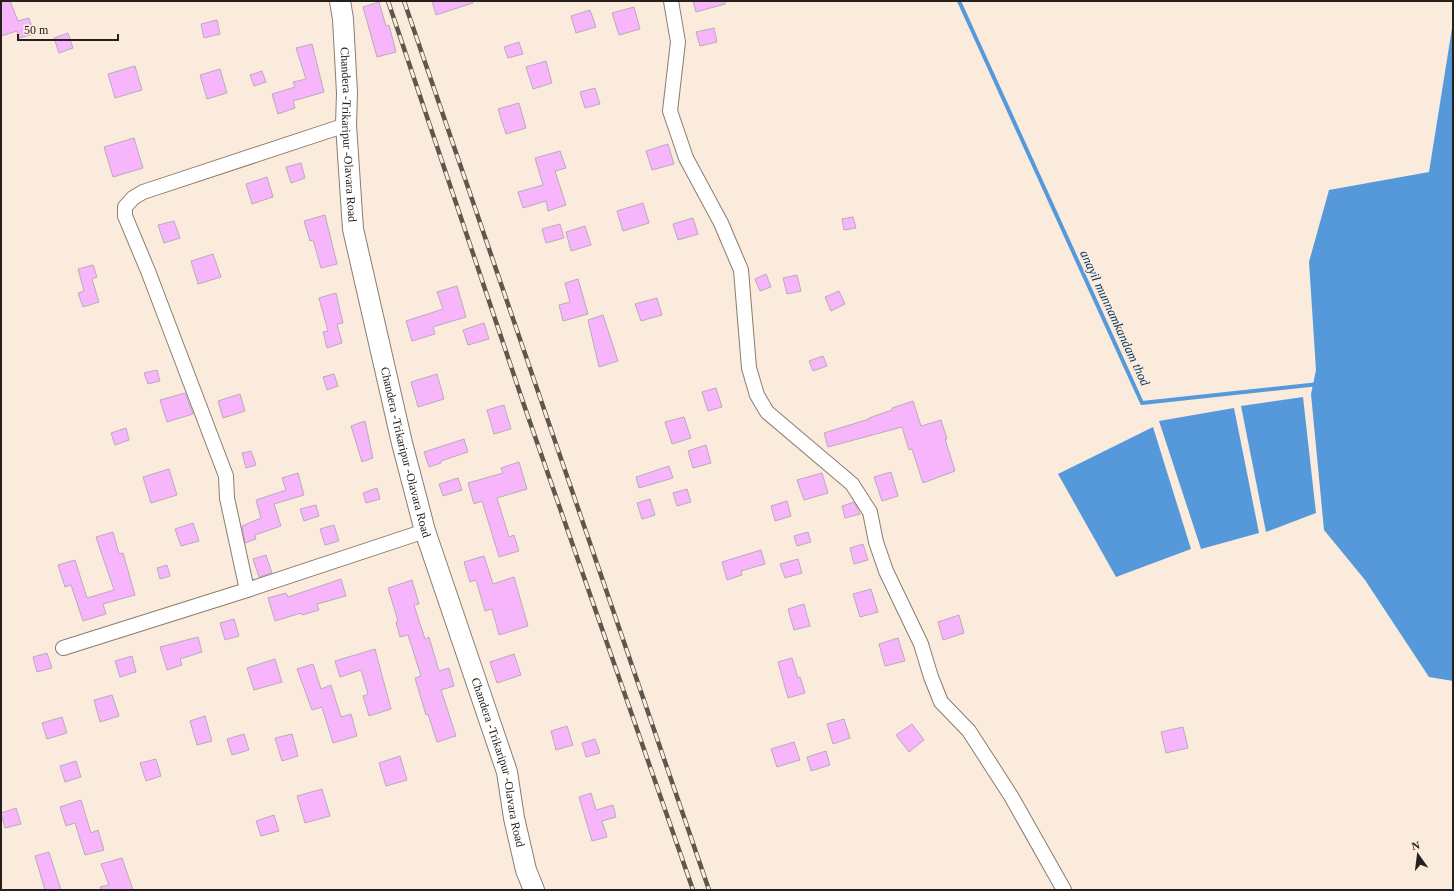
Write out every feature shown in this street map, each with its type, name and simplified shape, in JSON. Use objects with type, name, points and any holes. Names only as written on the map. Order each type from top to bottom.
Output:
[{"type":"main road","name":"Chandera -Trikaripur -Olavara Road","points":[[340,1],[345,48],[347,93],[346,125],[353,228],[402,443],[425,531],[507,772],[514,818],[526,870],[534,890]]},
{"type":"street","points":[[671,1],[678,42],[670,110],[686,158],[721,223],[741,270],[749,368],[757,395],[767,412],[856,489],[870,512],[876,542],[886,571],[921,644],[930,677],[941,702],[969,731],[1011,796],[1064,890]]},
{"type":"street","points":[[247,590],[228,505],[226,476],[148,271],[125,216],[125,207],[133,198],[143,192],[346,125]]},
{"type":"street","points":[[63,648],[247,590],[425,531]]},
{"type":"water","points":[[1453,22],[1453,681],[1429,677],[1365,580],[1324,530],[1311,394],[1316,370],[1309,262],[1329,190],[1429,172]]},
{"type":"water","points":[[1303,397],[1316,513],[1266,532],[1241,406]]},
{"type":"water","points":[[1234,408],[1259,533],[1201,549],[1159,421]]},
{"type":"water","points":[[1153,427],[1191,549],[1116,577],[1058,474]]},
{"type":"building","points":[[1,1],[10,1],[18,21],[29,18],[34,34],[19,38],[17,31],[1,36]]},
{"type":"building","points":[[432,1],[472,1],[473,3],[436,15]]},
{"type":"building","points":[[693,1],[725,1],[725,4],[696,12]]},
{"type":"building","points":[[379,2],[386,26],[389,25],[396,52],[377,57],[363,7]]},
{"type":"building","points":[[634,7],[640,29],[619,35],[612,13]]},
{"type":"building","points":[[590,10],[596,27],[576,33],[571,16]]},
{"type":"building","points":[[217,20],[220,34],[204,38],[201,24]]},
{"type":"building","points":[[714,28],[717,42],[700,46],[696,32]]},
{"type":"building","points":[[68,33],[73,48],[59,53],[54,38]]},
{"type":"building","points":[[519,42],[523,54],[508,58],[504,47]]},
{"type":"building","points":[[312,44],[324,92],[293,101],[295,108],[278,114],[272,94],[295,87],[293,82],[306,79],[296,48]]},
{"type":"building","points":[[546,61],[552,83],[533,89],[526,67]]},
{"type":"building","points":[[135,66],[142,90],[115,98],[108,74]]},
{"type":"building","points":[[220,69],[227,93],[207,99],[200,75]]},
{"type":"building","points":[[262,71],[266,82],[254,86],[250,75]]},
{"type":"building","points":[[595,88],[600,104],[585,108],[580,92]]},
{"type":"building","points":[[519,103],[526,128],[506,134],[498,109]]},
{"type":"building","points":[[134,138],[143,168],[113,177],[104,147]]},
{"type":"building","points":[[668,144],[674,164],[652,170],[646,151]]},
{"type":"building","points":[[560,151],[566,168],[555,171],[566,205],[548,211],[546,201],[523,208],[518,192],[543,185],[535,158]]},
{"type":"building","points":[[301,163],[305,178],[291,183],[286,167]]},
{"type":"building","points":[[267,177],[273,197],[252,204],[246,184]]},
{"type":"building","points":[[643,203],[649,223],[623,231],[617,211]]},
{"type":"building","points":[[325,215],[337,264],[321,268],[313,240],[310,241],[304,221]]},
{"type":"building","points":[[853,217],[856,228],[844,230],[842,219]]},
{"type":"building","points":[[693,218],[698,234],[678,240],[673,224]]},
{"type":"building","points":[[174,221],[180,238],[164,243],[158,225]]},
{"type":"building","points":[[560,224],[564,238],[546,243],[542,229]]},
{"type":"building","points":[[585,226],[591,245],[571,251],[566,232]]},
{"type":"building","points":[[213,254],[221,277],[198,284],[191,261]]},
{"type":"building","points":[[93,265],[97,277],[92,279],[99,302],[83,307],[78,293],[84,291],[78,269]]},
{"type":"building","points":[[766,274],[771,287],[760,291],[755,279]]},
{"type":"building","points":[[797,275],[801,291],[787,294],[783,278]]},
{"type":"building","points":[[578,279],[588,314],[563,321],[559,305],[570,302],[565,283]]},
{"type":"building","points":[[457,286],[466,317],[433,327],[435,334],[412,341],[406,321],[443,309],[437,292]]},
{"type":"building","points":[[839,291],[845,304],[831,311],[825,297]]},
{"type":"building","points":[[336,293],[343,323],[337,324],[342,343],[327,348],[323,332],[328,331],[319,298]]},
{"type":"building","points":[[657,298],[662,315],[641,321],[635,304]]},
{"type":"building","points":[[603,315],[618,361],[599,367],[588,320]]},
{"type":"building","points":[[484,323],[489,339],[468,345],[463,330]]},
{"type":"building","points":[[823,356],[827,366],[813,371],[809,361]]},
{"type":"building","points":[[157,370],[160,381],[148,384],[144,373]]},
{"type":"building","points":[[334,374],[338,386],[327,390],[323,377]]},
{"type":"building","points":[[437,374],[444,399],[418,407],[411,382]]},
{"type":"building","points":[[716,388],[722,407],[708,411],[702,392]]},
{"type":"building","points":[[185,393],[193,414],[167,422],[160,400]]},
{"type":"building","points":[[240,394],[245,411],[223,418],[218,401]]},
{"type":"building","points":[[913,401],[921,426],[941,420],[955,471],[923,483],[912,449],[909,450],[902,427],[828,447],[824,433],[869,419],[892,410],[892,408]]},
{"type":"building","points":[[504,405],[511,429],[494,434],[487,410]]},
{"type":"building","points":[[684,417],[691,438],[672,444],[665,422]]},
{"type":"building","points":[[365,421],[373,458],[362,462],[351,426]]},
{"type":"building","points":[[126,428],[129,440],[115,445],[111,433]]},
{"type":"building","points":[[464,439],[468,452],[441,461],[441,463],[429,467],[424,452]]},
{"type":"building","points":[[706,445],[711,463],[693,468],[688,451]]},
{"type":"building","points":[[251,451],[256,465],[246,468],[242,453]]},
{"type":"building","points":[[519,462],[527,489],[497,498],[509,537],[514,535],[519,551],[499,557],[482,501],[474,504],[468,483],[503,473],[501,468]]},
{"type":"building","points":[[669,466],[673,478],[639,488],[636,477]]},
{"type":"building","points":[[169,469],[177,495],[151,503],[143,477]]},
{"type":"building","points":[[891,472],[898,496],[882,501],[874,477]]},
{"type":"building","points":[[298,473],[304,495],[274,504],[281,526],[255,535],[256,539],[245,543],[242,526],[261,518],[256,500],[286,490],[282,478]]},
{"type":"building","points":[[822,473],[828,493],[804,500],[797,480]]},
{"type":"building","points":[[458,478],[462,490],[443,496],[439,484]]},
{"type":"building","points":[[377,488],[380,499],[366,503],[363,493]]},
{"type":"building","points":[[687,489],[691,502],[677,506],[673,493]]},
{"type":"building","points":[[650,499],[655,515],[642,519],[637,503]]},
{"type":"building","points":[[787,501],[791,516],[775,521],[771,506]]},
{"type":"building","points":[[854,502],[860,514],[845,518],[842,506]]},
{"type":"building","points":[[316,505],[319,516],[304,521],[300,509]]},
{"type":"building","points":[[193,523],[199,541],[181,546],[175,529]]},
{"type":"building","points":[[334,525],[339,541],[325,545],[320,529]]},
{"type":"building","points":[[113,532],[119,554],[123,553],[135,595],[103,604],[106,614],[83,621],[71,585],[65,587],[58,565],[75,560],[87,598],[114,590],[96,537]]},
{"type":"building","points":[[808,532],[811,542],[797,546],[794,536]]},
{"type":"building","points":[[863,544],[868,560],[854,564],[850,548]]},
{"type":"building","points":[[761,550],[765,564],[741,571],[742,575],[727,580],[722,562]]},
{"type":"building","points":[[266,555],[272,573],[259,577],[253,559]]},
{"type":"building","points":[[484,556],[493,584],[514,577],[528,626],[499,635],[492,609],[485,611],[476,580],[470,582],[464,562]]},
{"type":"building","points":[[798,559],[802,573],[785,578],[780,564]]},
{"type":"building","points":[[167,565],[170,576],[160,579],[157,568]]},
{"type":"building","points":[[341,579],[346,596],[317,604],[319,610],[302,615],[301,613],[275,621],[268,598],[286,593],[288,597]]},
{"type":"building","points":[[412,580],[419,604],[414,605],[425,639],[429,637],[439,671],[449,668],[454,686],[441,690],[456,736],[437,742],[428,714],[426,715],[415,678],[421,676],[408,635],[400,637],[396,622],[398,621],[388,588]]},
{"type":"building","points":[[871,589],[878,612],[860,617],[853,594]]},
{"type":"building","points":[[804,604],[810,626],[794,630],[788,609]]},
{"type":"building","points":[[959,615],[964,633],[943,640],[938,622]]},
{"type":"building","points":[[234,619],[239,636],[225,640],[220,623]]},
{"type":"building","points":[[198,637],[202,652],[180,659],[182,665],[167,670],[160,647]]},
{"type":"building","points":[[898,638],[905,661],[885,666],[879,644]]},
{"type":"building","points":[[375,649],[391,709],[369,716],[363,696],[368,694],[361,670],[340,677],[335,661]]},
{"type":"building","points":[[47,653],[52,668],[37,672],[33,657]]},
{"type":"building","points":[[514,654],[521,675],[497,683],[490,662]]},
{"type":"building","points":[[132,656],[136,672],[120,677],[115,661]]},
{"type":"building","points":[[792,658],[798,678],[800,677],[805,693],[788,698],[778,662]]},
{"type":"building","points":[[275,659],[282,682],[254,690],[247,668]]},
{"type":"building","points":[[313,664],[321,689],[331,685],[341,717],[351,714],[357,736],[333,743],[322,707],[312,710],[297,669]]},
{"type":"building","points":[[112,695],[119,716],[100,722],[94,700]]},
{"type":"building","points":[[205,716],[212,741],[197,745],[190,721]]},
{"type":"building","points":[[62,717],[67,733],[47,739],[42,723]]},
{"type":"building","points":[[844,719],[850,738],[833,744],[827,724]]},
{"type":"building","points":[[912,724],[924,740],[909,752],[896,735]]},
{"type":"building","points":[[567,726],[573,745],[556,750],[551,731]]},
{"type":"building","points":[[1183,727],[1188,748],[1166,753],[1161,732]]},
{"type":"building","points":[[244,734],[249,750],[232,755],[227,739]]},
{"type":"building","points":[[292,734],[298,756],[282,761],[275,738]]},
{"type":"building","points":[[595,739],[600,753],[586,757],[582,743]]},
{"type":"building","points":[[794,742],[800,760],[777,767],[771,749]]},
{"type":"building","points":[[826,751],[830,765],[811,771],[807,757]]},
{"type":"building","points":[[400,756],[407,780],[386,786],[379,763]]},
{"type":"building","points":[[156,759],[161,776],[146,781],[140,763]]},
{"type":"building","points":[[76,761],[81,777],[65,782],[60,766]]},
{"type":"building","points":[[322,789],[330,816],[305,823],[297,796]]},
{"type":"building","points":[[591,793],[596,810],[613,805],[616,817],[602,821],[607,837],[592,841],[579,797]]},
{"type":"building","points":[[81,800],[91,833],[98,830],[104,850],[85,855],[75,823],[66,826],[60,807]]},
{"type":"building","points":[[16,808],[21,824],[5,828],[1,813]]},
{"type":"building","points":[[274,815],[279,831],[261,836],[256,821]]},
{"type":"building","points":[[49,852],[61,890],[45,890],[35,856]]},
{"type":"building","points":[[122,858],[133,890],[101,890],[100,887],[109,885],[101,864]]},
{"type":"waterway","name":"anayil munnamkandam thod","points":[[959,1],[1142,403],[1319,384]]},
{"type":"railway","points":[[388,1],[524,405],[693,890]]},
{"type":"railway","points":[[404,1],[709,890]]}]
